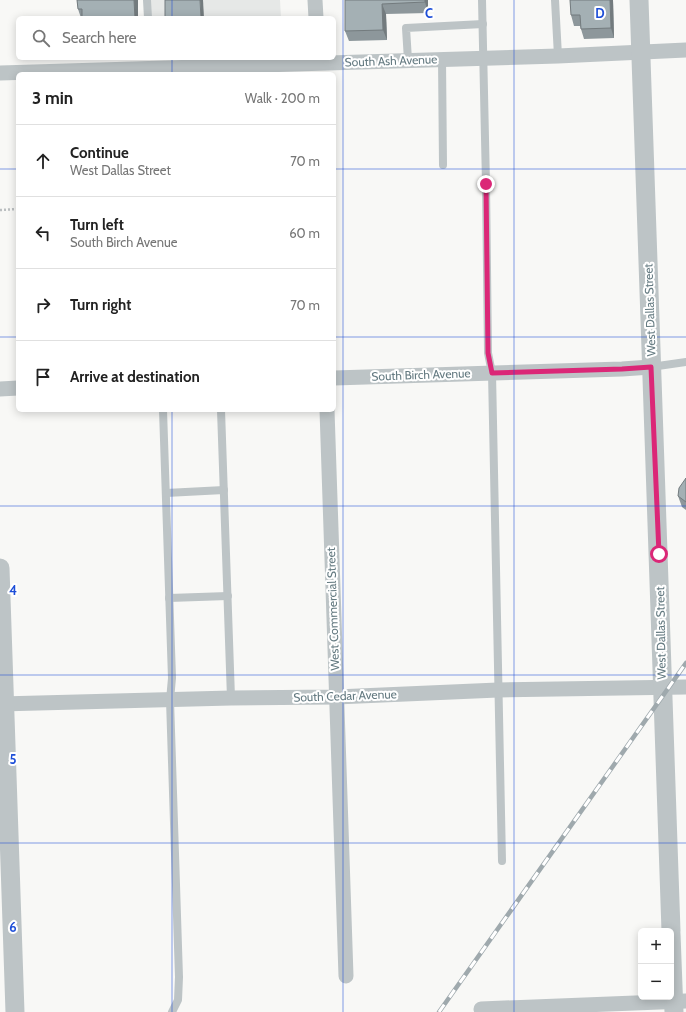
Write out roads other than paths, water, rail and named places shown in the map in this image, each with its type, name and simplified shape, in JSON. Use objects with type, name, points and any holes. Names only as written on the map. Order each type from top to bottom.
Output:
[{"type":"street","points":[[315,0],[316,16]]},
{"type":"street","name":"West Dallas Street","points":[[639,0],[671,928]]},
{"type":"street","name":"South Ash Avenue","points":[[25,72],[150,67],[317,65],[408,60],[558,56],[686,50]]},
{"type":"street","name":"South Ash Avenue","points":[[0,73],[16,72]]},
{"type":"street","name":"South Birch Avenue","points":[[336,378],[651,367]]},
{"type":"street","points":[[0,389],[16,388]]},
{"type":"street","name":"West Commercial Street","points":[[327,412],[346,976]]},
{"type":"street","points":[[0,568],[2,704],[15,1012]]},
{"type":"street","name":"South Cedar Avenue","points":[[2,704],[231,698],[336,697],[498,690],[686,687]]},
{"type":"street","name":"West Dallas Street","points":[[674,963],[678,1005]]},
{"type":"street","points":[[481,1009],[678,1005]]},
{"type":"lane","points":[[147,0],[148,16]]},
{"type":"lane","points":[[482,0],[488,353],[492,373],[502,861]]},
{"type":"lane","points":[[555,0],[558,56]]},
{"type":"lane","points":[[408,60],[406,28],[483,24]]},
{"type":"lane","points":[[442,59],[443,165]]},
{"type":"lane","points":[[651,367],[686,362]]},
{"type":"lane","points":[[163,412],[172,678],[170,700],[179,977],[178,1000],[172,1012]]},
{"type":"lane","points":[[221,412],[231,698]]},
{"type":"lane","points":[[166,493],[224,490]]},
{"type":"lane","points":[[169,598],[228,596]]},
{"type":"railway","points":[[439,1012],[686,663]]}]
